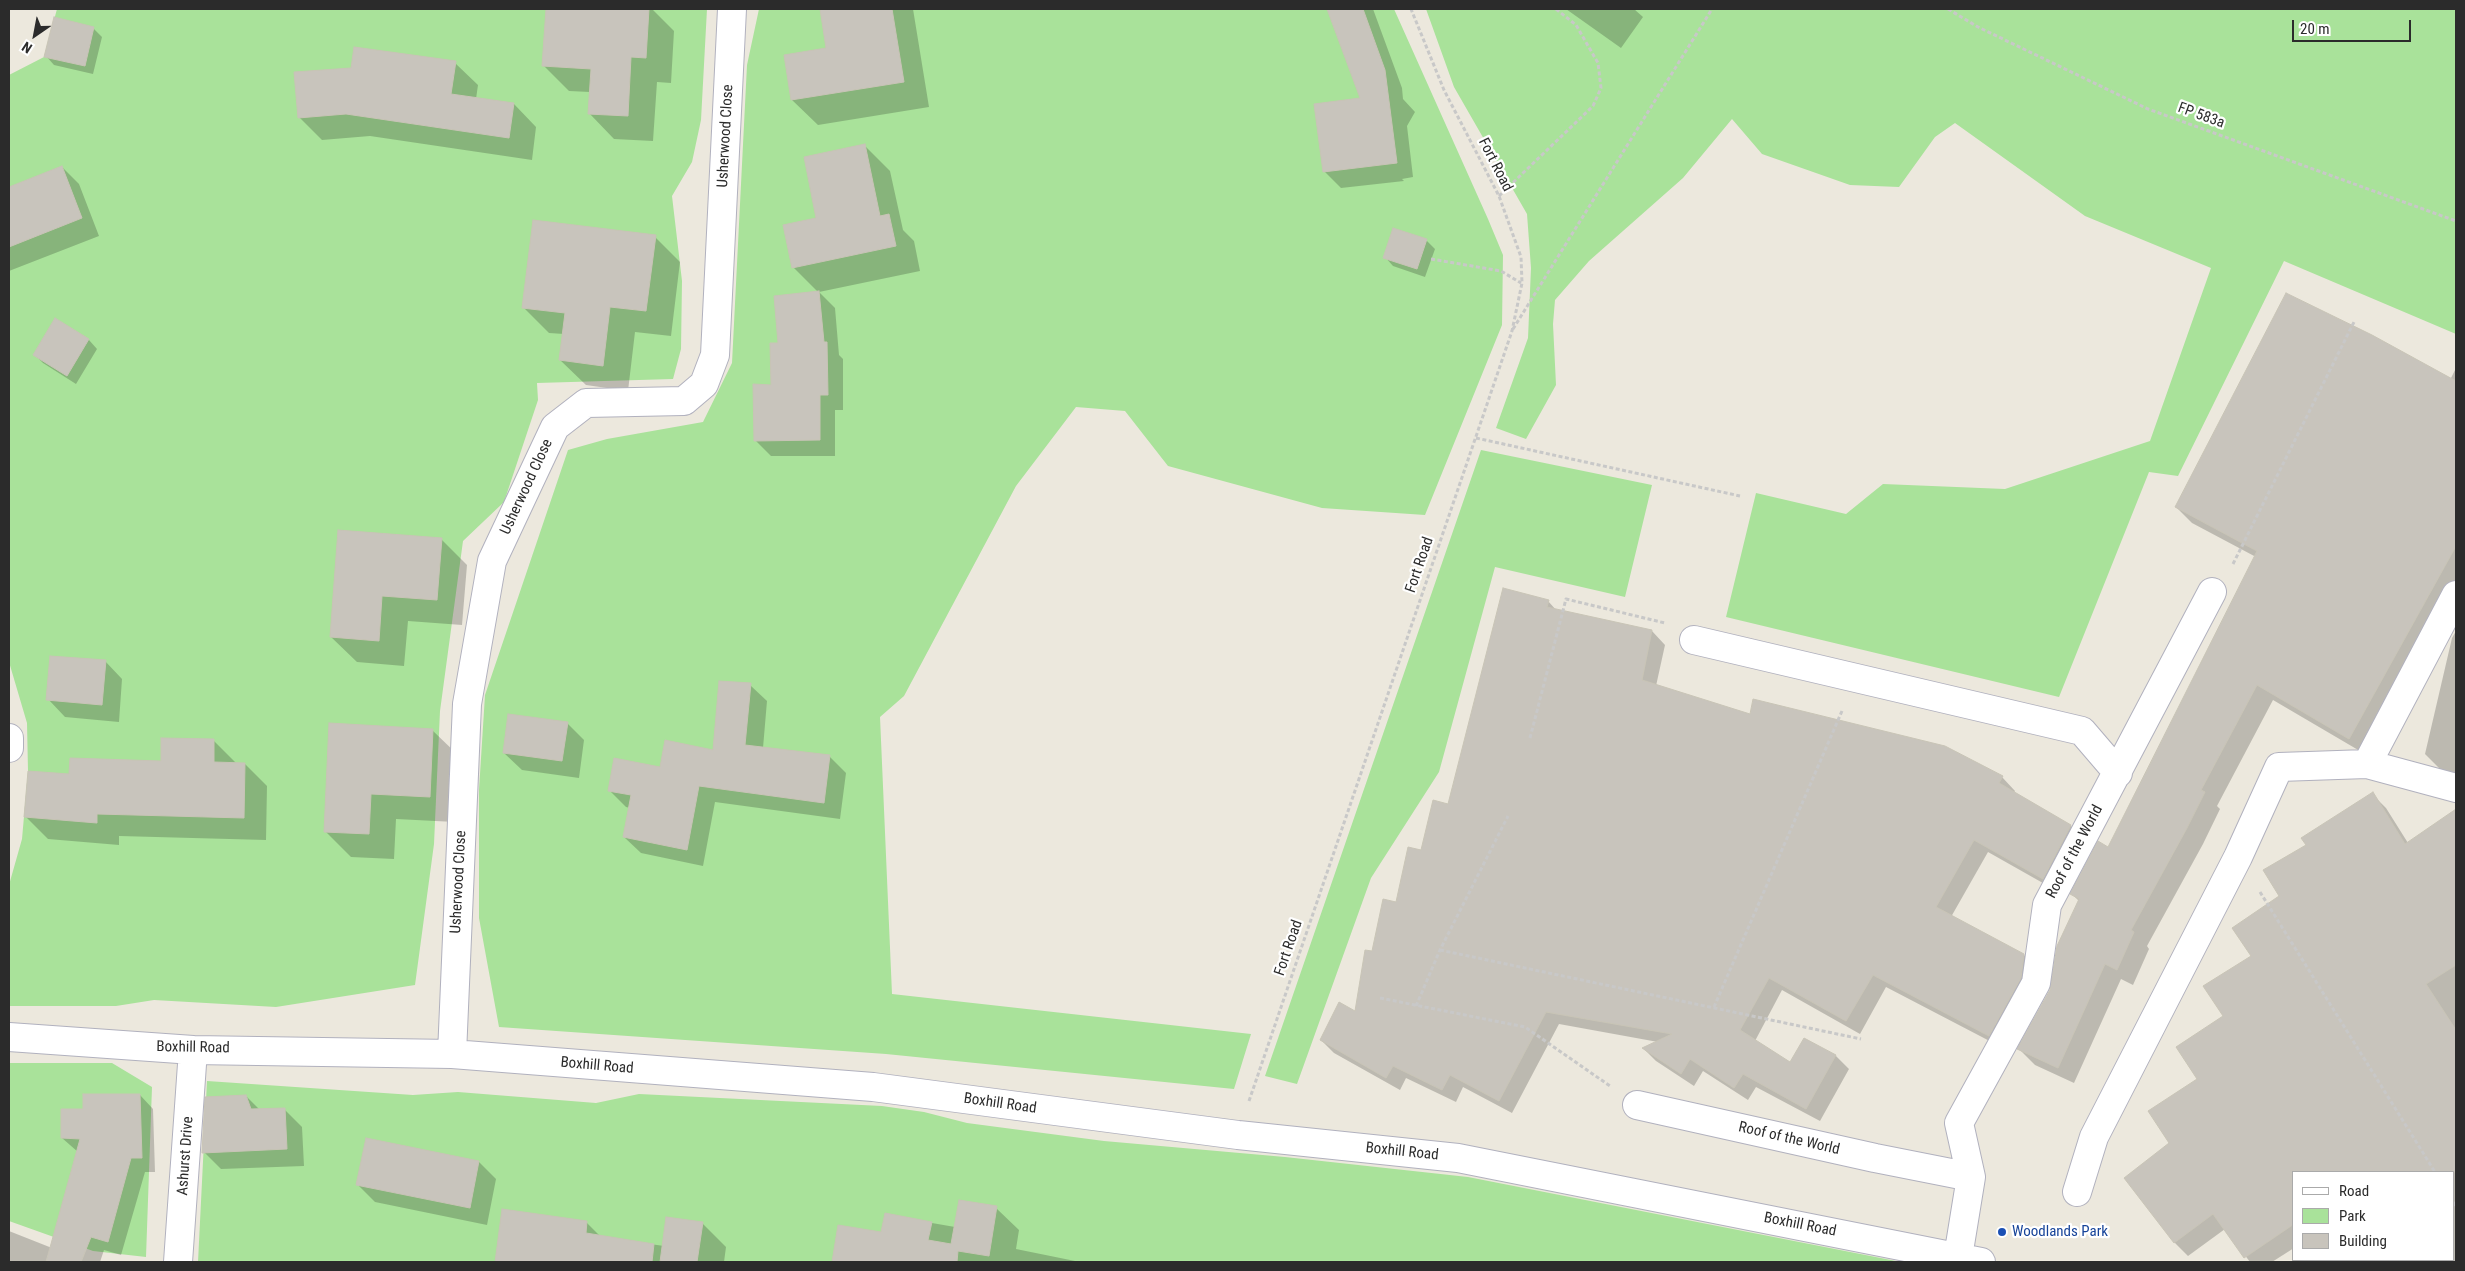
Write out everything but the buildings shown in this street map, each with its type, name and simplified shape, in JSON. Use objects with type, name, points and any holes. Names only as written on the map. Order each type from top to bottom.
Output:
[{"type":"street","name":"Usherwood Close","points":[[452,1054],[467,704],[492,562],[555,427],[586,403],[684,401],[704,384],[715,355],[732,9]]},
{"type":"street","name":"Roof of the World","points":[[1969,1259],[1971,1177],[1959,1123],[2036,983],[2047,906],[2212,592]]},
{"type":"street","points":[[2367,764],[2456,595]]},
{"type":"street","points":[[1694,640],[2082,731],[2118,773]]},
{"type":"street","points":[[9,738],[9,748]]},
{"type":"street","points":[[2077,1192],[2094,1137],[2238,857],[2279,767],[2367,764],[2456,788]]},
{"type":"street","name":"Boxhill Road","points":[[9,1037],[193,1050],[452,1054],[873,1087],[1238,1135],[1458,1158],[1969,1259]]},
{"type":"street","name":"Ashurst Drive","points":[[178,1262],[193,1050]]},
{"type":"street","name":"Roof of the World","points":[[1637,1105],[1875,1158],[1971,1177]]},
{"type":"path","name":"Fort Road","points":[[1238,1135],[1512,331],[1522,283],[1521,258],[1499,196],[1444,90],[1411,9]]},
{"type":"path","points":[[1499,196],[1593,106],[1601,88],[1598,63],[1576,25],[1556,9]]},
{"type":"path","points":[[1512,331],[1712,9]]},
{"type":"path","name":"FP 583a","points":[[1948,9],[1978,27],[2148,109],[2456,221]]},
{"type":"path","points":[[1431,259],[1501,271],[1522,283]]},
{"type":"path","points":[[2212,592],[2226,577],[2354,322]]},
{"type":"path","points":[[1476,438],[1740,496]]},
{"type":"path","points":[[1530,738],[1566,599],[1662,621],[1694,640]]},
{"type":"path","points":[[1714,1007],[1848,696],[1852,678]]},
{"type":"path","points":[[1416,1006],[1440,950],[1508,816]]},
{"type":"path","points":[[2238,857],[2434,1171]]},
{"type":"path","points":[[1440,950],[1861,1038]]},
{"type":"path","points":[[1380,998],[1525,1027],[1637,1105]]},
{"type":"green space","points":[[57,9],[707,9],[701,120],[692,162],[672,196],[682,281],[681,349],[673,379],[537,383],[538,400],[504,502],[463,541],[440,711],[434,844],[415,985],[276,1007],[154,1000],[116,1006],[9,1006],[9,885],[22,839],[28,771],[27,723],[9,662],[9,75],[44,57]]},
{"type":"green space","points":[[759,9],[1394,9],[1488,219],[1503,255],[1502,325],[1425,515],[1322,508],[1168,466],[1125,411],[1076,407],[1016,486],[904,696],[880,717],[892,994],[1251,1034],[1234,1089],[886,1054],[499,1027],[479,918],[479,790],[485,695],[568,450],[607,439],[703,422],[732,363],[747,65]]},
{"type":"green space","points":[[1426,9],[2456,9],[2456,334],[2284,261],[2178,476],[2149,472],[2059,697],[1726,617],[1756,493],[1846,514],[1883,484],[2005,489],[2150,441],[2211,268],[2085,216],[1955,123],[1935,137],[1899,187],[1850,185],[1762,154],[1732,119],[1683,178],[1589,261],[1555,300],[1553,324],[1556,385],[1526,439],[1496,428],[1528,338],[1531,268],[1527,214],[1454,87]]},
{"type":"green space","points":[[1481,450],[1652,485],[1625,597],[1495,567],[1439,772],[1371,878],[1297,1084],[1265,1076]]},
{"type":"green space","points":[[9,1063],[112,1063],[152,1087],[146,1257],[93,1251],[9,1221]]},
{"type":"green space","points":[[207,1081],[413,1095],[458,1092],[596,1103],[639,1094],[882,1106],[924,1112],[967,1123],[1104,1141],[1285,1157],[1468,1177],[1901,1262],[198,1262]]},
{"type":"place","name":"Woodlands Park","points":[[2002,1232]]}]
